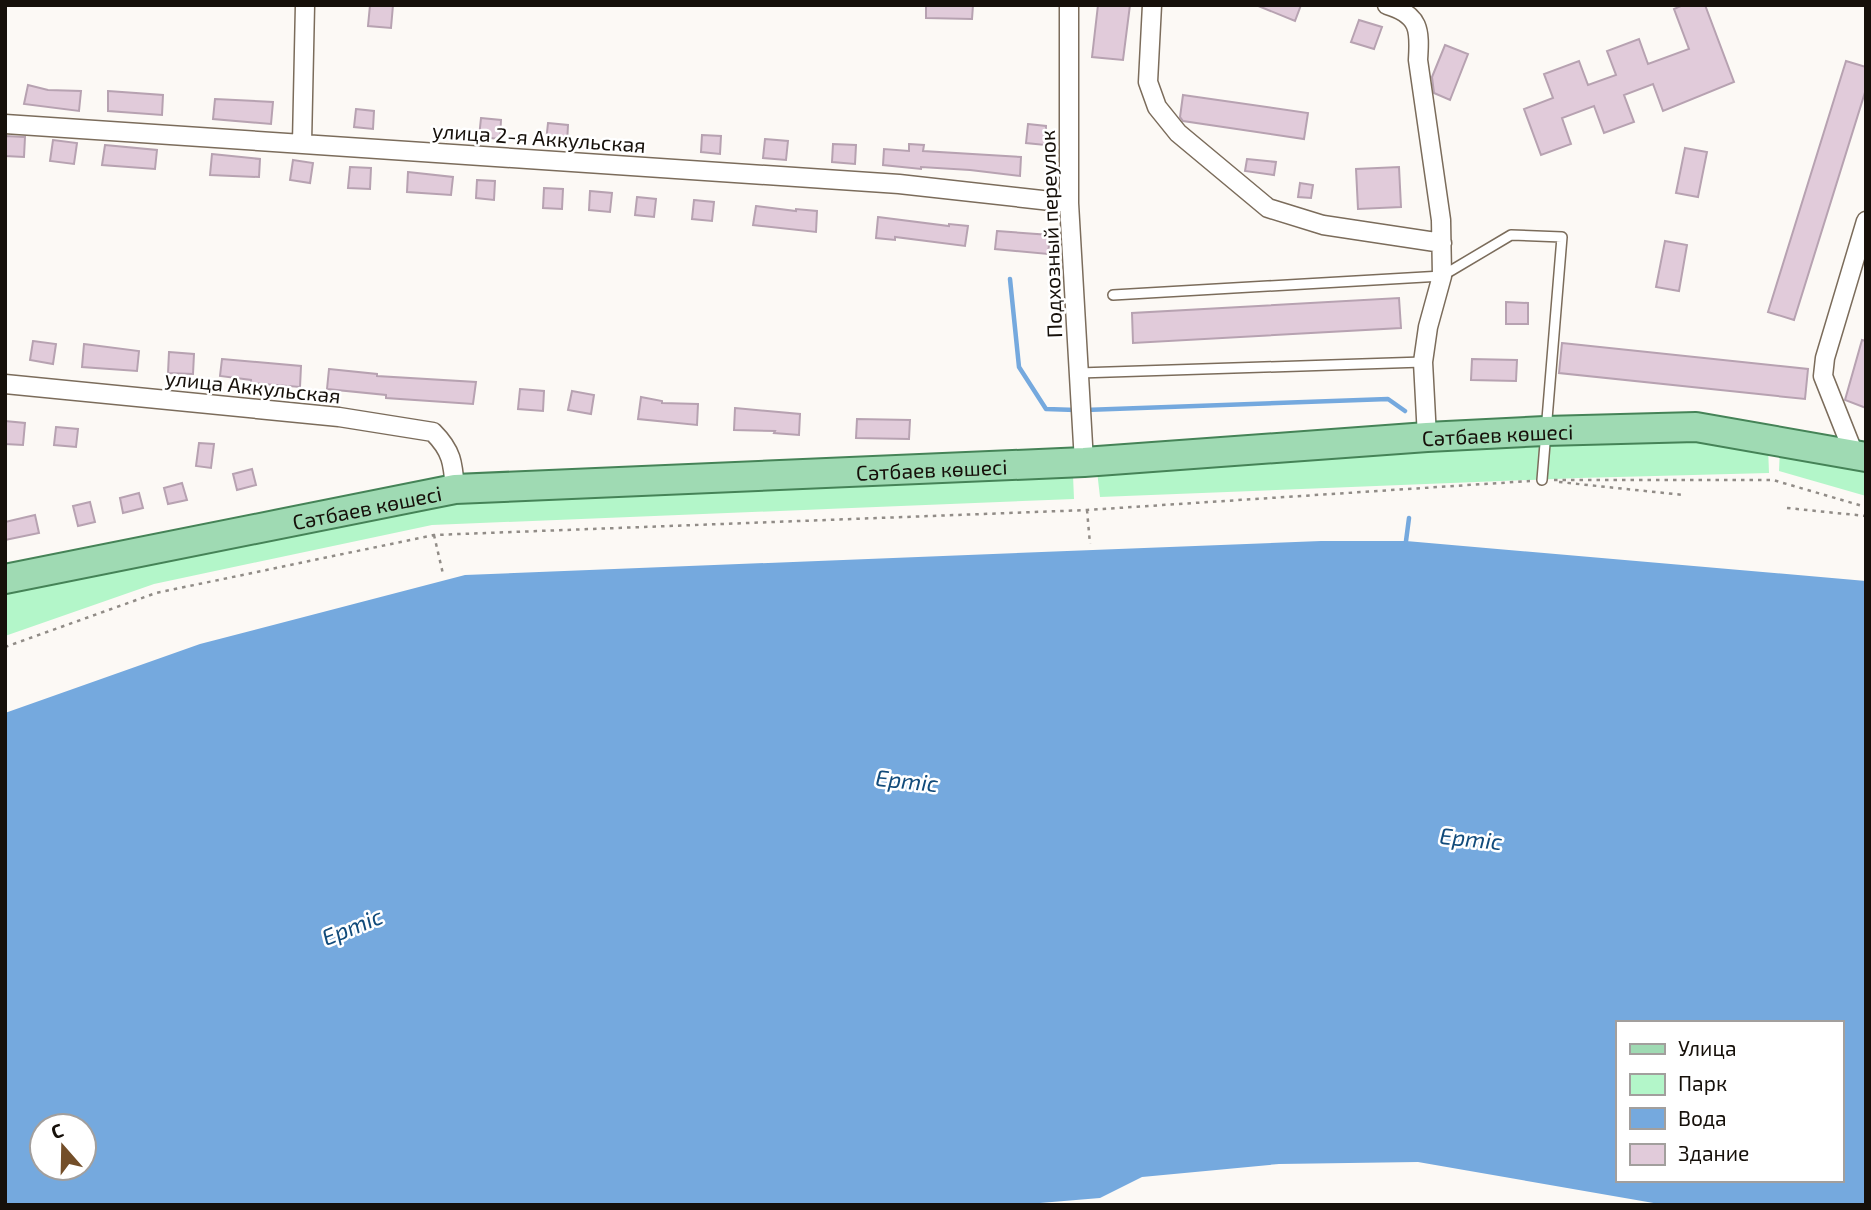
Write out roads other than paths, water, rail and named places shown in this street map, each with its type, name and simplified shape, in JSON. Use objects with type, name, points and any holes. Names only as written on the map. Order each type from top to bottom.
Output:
[{"type":"main road","name":"Сәтбаев көшесі","points":[[5,579],[455,489],[1084,462],[1427,437],[1696,427],[1860,456]]},
{"type":"street","points":[[302,143],[304,5]]},
{"type":"street","name":"Подхозный переулок","points":[[1069,5],[1069,203],[1084,462]]},
{"type":"street","points":[[1152,5],[1149,82],[1157,107],[1178,133],[1268,208],[1323,225],[1442,243]]},
{"type":"street","points":[[1387,5],[1399,9],[1413,19],[1420,35],[1418,60],[1441,220],[1442,276],[1428,327],[1423,362],[1427,437]]},
{"type":"street","name":"улица 2-я Аккульская","points":[[5,124],[899,184],[1069,203]]},
{"type":"street","points":[[1860,456],[1823,376],[1825,358],[1866,221]]},
{"type":"street","name":"улица Аккульская","points":[[5,384],[339,417],[433,432],[443,442],[452,458],[455,489]]},
{"type":"lane","points":[[1113,295],[1442,276],[1511,235],[1562,237],[1542,480]]},
{"type":"lane","points":[[1079,373],[1423,362]]},
{"type":"water","name":"Ертіс","points":[[1321,541],[1406,541],[1866,581],[1866,1205],[1665,1205],[1418,1162],[1279,1164],[1142,1177],[1100,1198],[1015,1205],[5,1205],[5,713],[200,644],[465,575]]},
{"type":"waterway","points":[[1010,279],[1019,367],[1046,409],[1076,410]]},
{"type":"waterway","points":[[1085,410],[1388,399],[1405,411]]},
{"type":"waterway","points":[[1406,541],[1409,518]]}]
